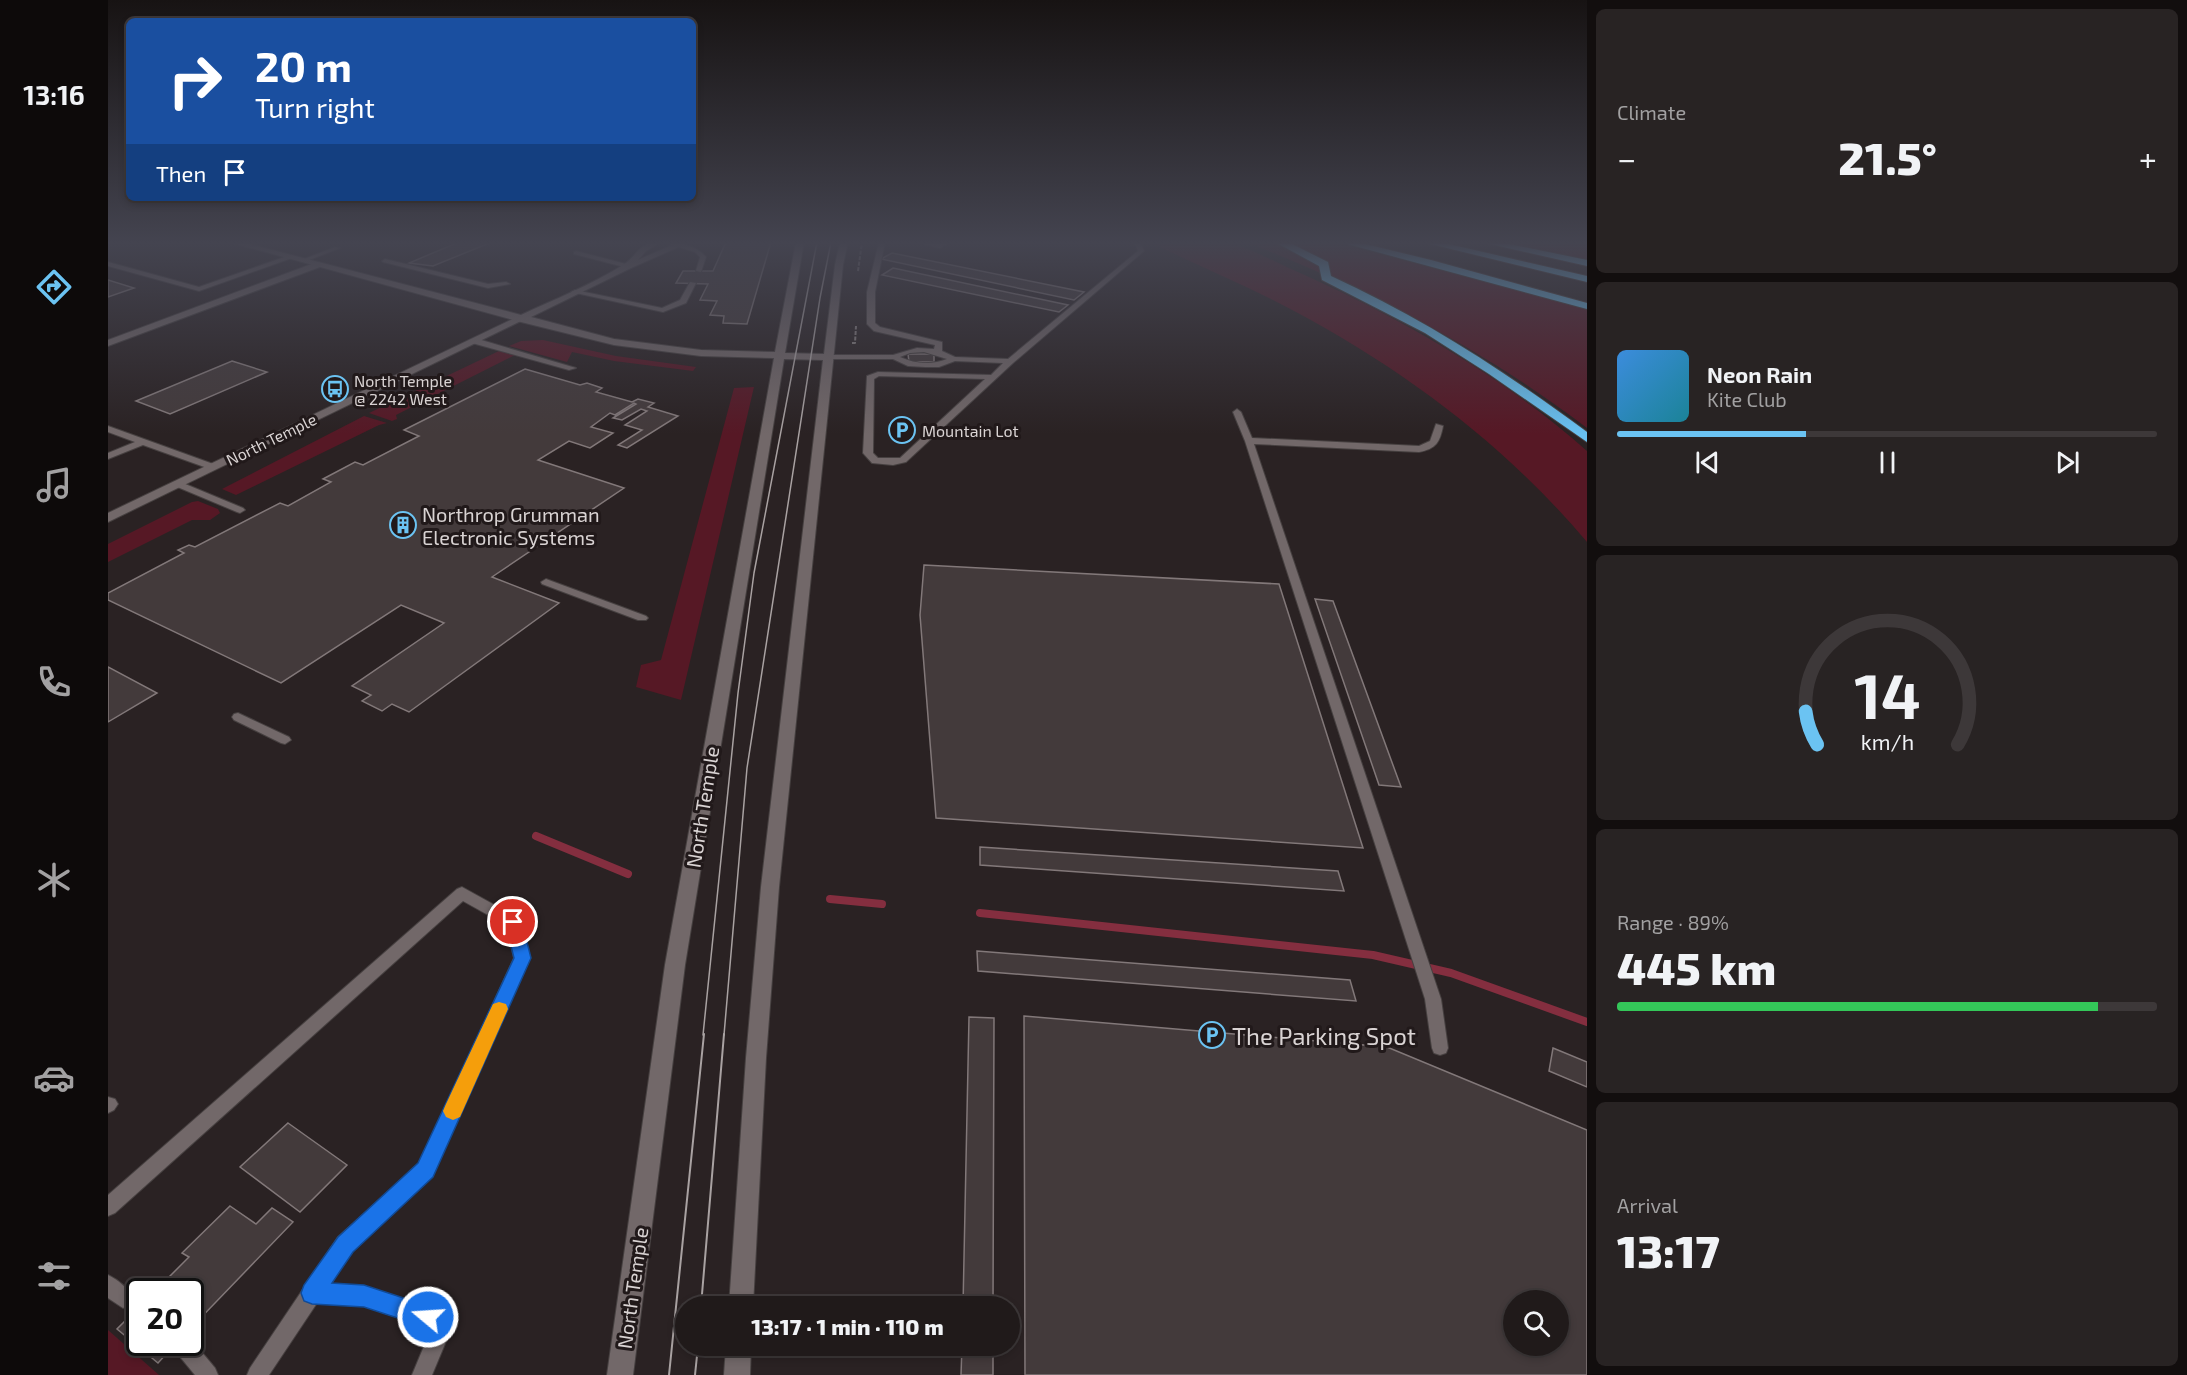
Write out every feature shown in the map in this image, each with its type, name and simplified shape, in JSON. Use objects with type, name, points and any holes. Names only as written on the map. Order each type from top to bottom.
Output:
[{"type":"highway","points":[[1383,306],[1499,374],[1587,438]]},
{"type":"main road","points":[[108,343],[207,306]]},
{"type":"main road","points":[[472,306],[593,338],[638,346],[701,353],[829,357]]},
{"type":"main road","name":"North Temple","points":[[108,518],[546,306]]},
{"type":"main road","name":"North Temple","points":[[620,1375],[675,965],[733,618],[789,306]]},
{"type":"main road","points":[[742,1296],[764,954],[805,549],[835,306]]},
{"type":"main road","points":[[737,1375],[738,1356]]},
{"type":"lane","points":[[644,306],[663,310],[672,306]]},
{"type":"lane","points":[[871,306],[871,324],[877,329],[939,344],[938,351]]},
{"type":"lane","points":[[992,377],[878,374],[870,378],[868,453],[874,461],[893,462],[903,459],[1010,361],[1075,306]]},
{"type":"lane","points":[[475,340],[572,368]]},
{"type":"lane","points":[[894,357],[906,350],[938,351],[954,359]]},
{"type":"lane","points":[[829,357],[894,357],[908,364],[925,365],[939,365],[954,359],[1010,361]]},
{"type":"lane","points":[[1237,412],[1249,441],[1412,932],[1433,999],[1440,1048]]},
{"type":"lane","points":[[1249,441],[1419,449],[1431,448],[1436,443],[1439,426]]},
{"type":"lane","points":[[108,429],[213,467]]},
{"type":"lane","points":[[108,456],[142,442]]},
{"type":"lane","points":[[178,484],[240,510]]},
{"type":"lane","points":[[546,582],[642,618]]},
{"type":"lane","points":[[238,717],[285,740]]},
{"type":"lane","points":[[108,1207],[462,893],[513,922],[522,958],[426,1170],[345,1244],[257,1375]]},
{"type":"lane","points":[[108,1285],[123,1298]]},
{"type":"lane","points":[[312,1293],[364,1296],[428,1317],[437,1339],[422,1375]]},
{"type":"lane","points":[[192,1356],[208,1375]]},
{"type":"shaded area","points":[[1285,306],[1370,306],[1486,374],[1555,424],[1587,451],[1587,542],[1523,474],[1452,413],[1376,359]]},
{"type":"shaded area","points":[[1391,306],[1576,306],[1587,309],[1587,428],[1506,372]]},
{"type":"shaded area","points":[[543,340],[616,356],[696,367],[693,371],[614,361],[572,352],[567,362],[509,346],[521,341]]},
{"type":"shaded area","points":[[501,350],[517,354],[396,415],[397,419],[392,421],[369,413]]},
{"type":"shaded area","points":[[754,387],[681,700],[636,687],[641,665],[661,660],[734,388]]},
{"type":"shaded area","points":[[364,416],[387,423],[236,495],[222,489]]},
{"type":"shaded area","points":[[198,501],[218,509],[220,513],[210,520],[192,520],[108,562],[108,544]]},
{"type":"shaded area","points":[[108,1330],[126,1346],[126,1356],[137,1356],[159,1375],[108,1375]]},
{"type":"building","points":[[714,306],[752,306],[747,324],[723,323],[724,316],[710,315]]},
{"type":"building","points":[[1031,306],[1066,306],[1059,312]]},
{"type":"building","points":[[908,354],[934,354],[934,362],[909,362]]},
{"type":"building","points":[[232,361],[267,372],[170,414],[136,401]]},
{"type":"building","name":"Northrop Grumman Electronic Systems","points":[[525,369],[580,385],[587,383],[602,388],[596,392],[632,402],[638,399],[654,403],[648,407],[678,416],[627,448],[618,445],[642,430],[625,425],[647,411],[641,409],[622,420],[613,418],[636,404],[634,403],[615,415],[610,413],[591,427],[613,433],[590,448],[569,441],[538,460],[624,488],[492,577],[559,603],[409,712],[392,704],[382,711],[362,701],[371,695],[352,686],[444,623],[401,605],[281,683],[108,600],[108,593],[184,553],[178,550],[189,545],[195,547],[280,503],[288,506],[331,482],[323,479],[355,462],[363,465],[419,436],[404,430]]},
{"type":"building","points":[[924,565],[1279,584],[1363,848],[936,818],[920,615]]},
{"type":"building","points":[[1315,599],[1333,601],[1401,787],[1379,785]]},
{"type":"building","points":[[108,667],[157,693],[108,722]]},
{"type":"building","points":[[980,847],[1338,871],[1344,891],[980,865]]},
{"type":"building","points":[[977,951],[1350,980],[1356,1001],[978,971]]},
{"type":"building","points":[[1024,1016],[1387,1047],[1587,1130],[1587,1375],[1025,1375]]},
{"type":"building","points":[[969,1017],[994,1018],[993,1296],[963,1296]]},
{"type":"building","points":[[1553,1048],[1587,1062],[1587,1087],[1549,1071]]},
{"type":"building","points":[[288,1123],[347,1165],[300,1212],[240,1167]]},
{"type":"building","points":[[230,1206],[256,1224],[272,1208],[293,1222],[204,1314],[204,1278],[168,1278],[189,1257],[182,1253]]},
{"type":"building","points":[[126,1320],[126,1336],[117,1329]]},
{"type":"building","points":[[150,1356],[164,1356],[158,1363]]},
{"type":"building","points":[[962,1356],[993,1356],[993,1375],[961,1375]]},
{"type":"waterway","points":[[536,836],[628,874]]},
{"type":"waterway","points":[[830,899],[882,904]]},
{"type":"waterway","points":[[980,913],[1373,955],[1451,973],[1587,1022]]},
{"type":"tram line","points":[[703,1035],[738,693],[754,573],[805,306]]},
{"type":"tram line","points":[[724,1035],[747,768],[819,306]]},
{"type":"tram line","points":[[669,1375],[704,1034]]},
{"type":"tram line","points":[[702,1296],[724,1034]]},
{"type":"tram line","points":[[695,1375],[697,1356]]},
{"type":"slow traffic","points":[[453,1111],[499,1009]]},
{"type":"place","name":"North Temple @ 2242 West","points":[[335,389]]},
{"type":"place","name":"Mountain Lot","points":[[902,430]]},
{"type":"place","name":"Northrop Grumman Electronic Systems","points":[[403,525]]},
{"type":"place","name":"The Parking Spot","points":[[1212,1035]]},
{"type":"route","points":[[428,1317],[364,1296],[312,1293],[345,1244],[426,1170],[522,958],[513,922]]}]
